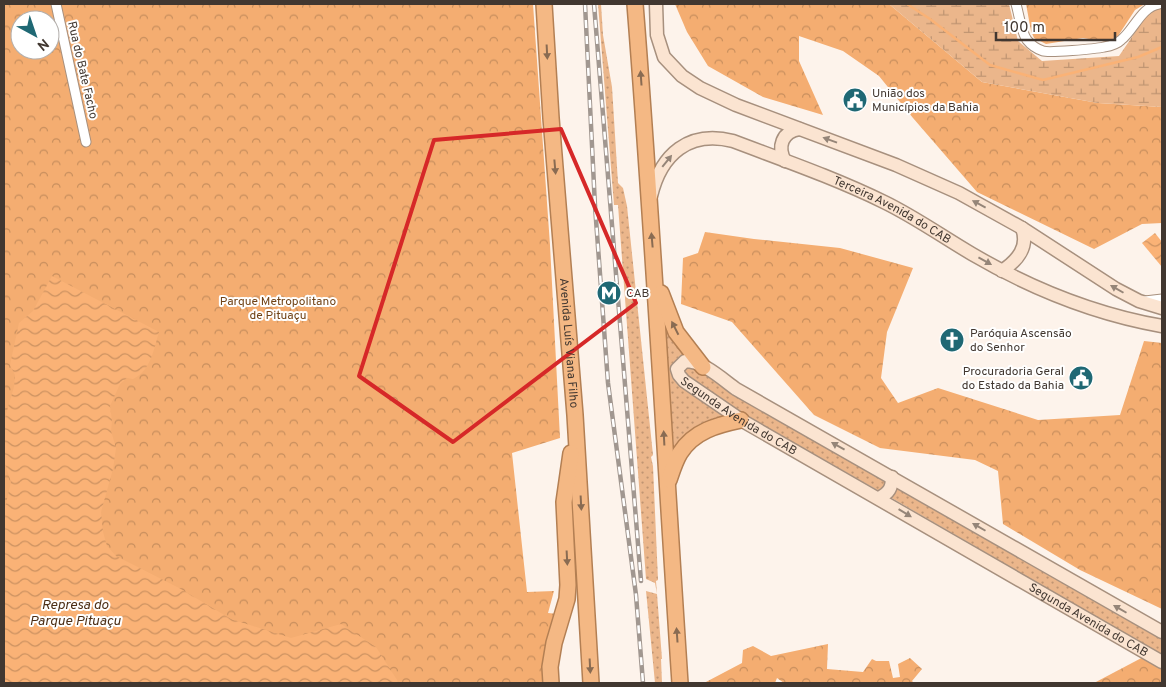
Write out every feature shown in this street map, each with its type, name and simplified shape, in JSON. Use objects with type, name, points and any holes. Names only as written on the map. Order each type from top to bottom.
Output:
[{"type":"highway","name":"Avenida Luís Viana Filho","points":[[544,4],[551,118],[575,415],[591,683]]},
{"type":"highway","points":[[635,4],[655,275],[680,683]]},
{"type":"highway","points":[[638,46],[643,4]]},
{"type":"highway","points":[[655,275],[676,332],[703,367]]},
{"type":"highway","points":[[552,683],[550,667],[554,643],[568,592],[564,502],[575,415]]},
{"type":"highway","points":[[667,485],[679,454],[690,442],[702,432],[716,426],[742,420]]},
{"type":"main road","points":[[656,4],[657,35],[664,56],[682,76],[700,88],[736,106],[896,164],[929,179],[1022,228],[1116,289],[1139,301],[1162,308]]},
{"type":"main road","points":[[785,161],[781,151],[781,143],[787,134],[799,129]]},
{"type":"main road","name":"Terceira Avenida do CAB","points":[[649,205],[654,183],[665,162],[682,146],[703,138],[723,138],[785,161],[884,202],[1002,270],[1068,301],[1099,312],[1162,326]]},
{"type":"main road","points":[[1002,270],[1016,259],[1022,251],[1025,235],[1022,228]]},
{"type":"main road","name":"Segunda Avenida do CAB","points":[[1162,632],[736,389],[703,367],[690,361],[685,361],[678,369],[679,376],[684,381],[742,420],[1162,662]]},
{"type":"main road","points":[[879,498],[890,490],[892,477]]},
{"type":"street","name":"Rua do Bate Facho","points":[[56,4],[86,142]]},
{"type":"street","points":[[1016,4],[1022,32],[1026,39],[1034,47],[1044,51],[1104,47],[1116,44],[1123,40],[1147,10],[1159,4]]},
{"type":"street","points":[[1139,301],[1162,300]]},
{"type":"highlighted area","points":[[561,129],[636,303],[453,442],[359,376],[434,140]]},
{"type":"green space","name":"Parque Metropolitano de Pituaçu","points":[[4,4],[533,4],[550,245],[560,438],[512,453],[527,592],[554,591],[548,613],[558,614],[545,683],[4,683]]},
{"type":"green space","points":[[598,4],[601,4],[603,35],[612,87],[618,183],[623,188],[627,206],[653,455],[651,457],[658,580],[656,581],[657,594],[655,583],[646,579],[618,205],[614,205]]},
{"type":"green space","points":[[675,4],[889,4],[982,82],[1098,103],[1162,107],[1162,223],[1142,224],[1094,249],[977,192],[879,76],[843,51],[799,36],[799,61],[823,115],[763,97],[708,66],[687,32]]},
{"type":"green space","points":[[889,4],[1009,4],[1018,41],[1042,61],[1119,56],[1153,6],[1162,6],[1162,107],[1098,103],[982,82]]},
{"type":"green space","points":[[1026,4],[1145,4],[1135,10],[1118,36],[1107,42],[1083,38],[1046,44],[1034,38]]},
{"type":"green space","points":[[705,232],[840,248],[913,268],[887,332],[881,378],[898,403],[938,388],[1038,420],[1120,415],[1144,341],[1162,343],[1162,609],[1080,570],[1003,524],[998,471],[975,460],[880,448],[814,415],[732,322],[681,304],[683,258],[698,253]]},
{"type":"green space","points":[[664,319],[688,356],[673,375],[676,383],[724,416],[708,420],[695,427],[683,437],[674,450]]},
{"type":"green space","points":[[691,363],[726,389],[769,416],[885,480],[882,491],[733,408],[685,375],[682,367]]},
{"type":"green space","points":[[896,488],[1162,640],[1162,655],[890,497],[895,493]]},
{"type":"green space","points":[[646,591],[657,594],[662,683],[655,683]]},
{"type":"green space","points":[[828,644],[827,669],[863,672],[872,659],[876,661],[889,661],[893,678],[900,677],[898,664],[910,658],[922,669],[912,681],[914,683],[784,683],[777,678],[775,683],[704,683],[742,663],[743,650],[753,646],[771,656]]},
{"type":"green space","points":[[1149,654],[1162,662],[1162,683],[1094,683]]},
{"type":"water","points":[[1155,233],[1162,242],[1162,267],[1142,243]]},
{"type":"water","name":"Represa do Parque Pituaçu","points":[[52,276],[159,332],[148,365],[139,375],[133,379],[127,378],[120,384],[110,406],[111,431],[116,448],[113,469],[101,512],[103,532],[107,546],[116,556],[179,588],[231,619],[291,638],[341,624],[376,647],[399,683],[4,683],[4,512],[11,482],[4,461],[4,421],[14,387],[15,375],[10,365],[19,323],[33,311]]},
{"type":"waterway","points":[[907,4],[930,19],[990,65],[1043,80],[1138,57],[1162,47]]},
{"type":"railway","points":[[585,4],[595,206],[608,383],[636,595],[643,683]]},
{"type":"railway","points":[[594,4],[641,581]]},
{"type":"place","name":"União dos Municípios da Bahia","points":[[855,100]]},
{"type":"place","name":"CAB","points":[[609,293]]},
{"type":"place","name":"Paróquia Ascensão do Senhor","points":[[952,340]]},
{"type":"place","name":"Procuradoria Geral do Estado da Bahia","points":[[1081,378]]}]
